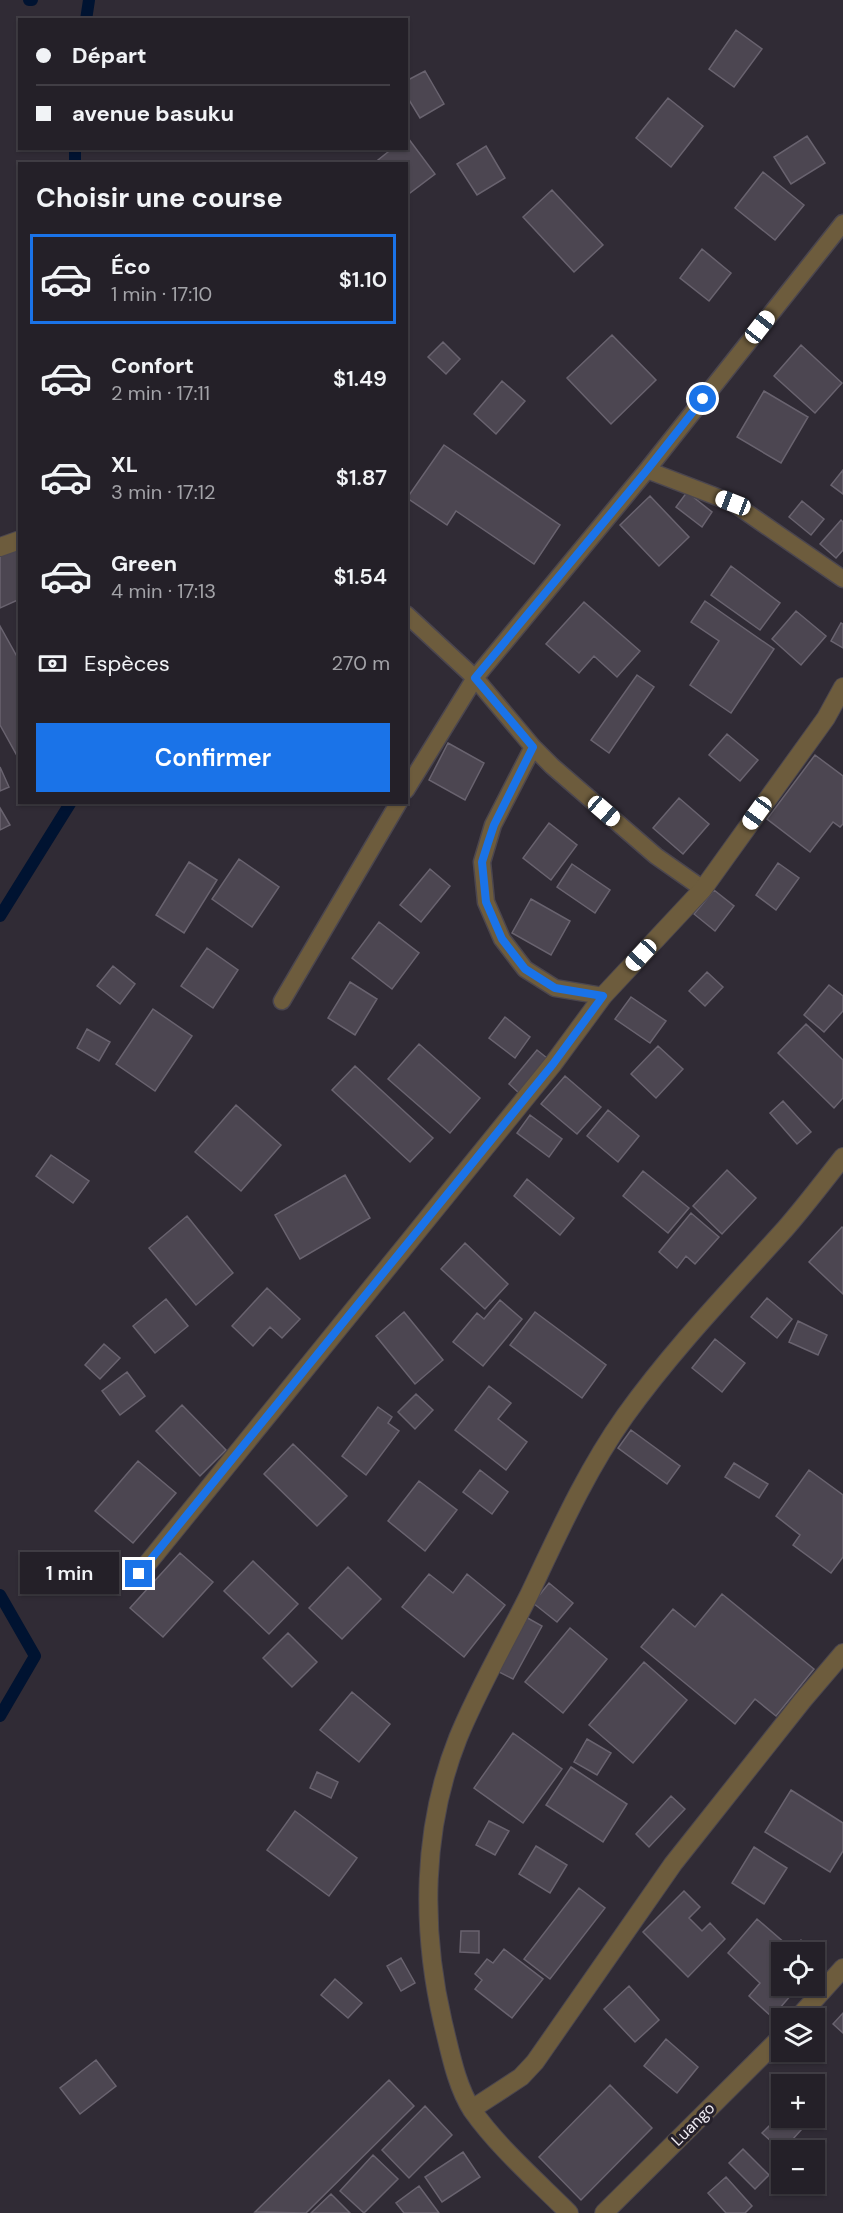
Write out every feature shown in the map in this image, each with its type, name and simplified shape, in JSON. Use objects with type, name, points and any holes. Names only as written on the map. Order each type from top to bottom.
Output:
[{"type":"street","points":[[0,548],[18,541]]},
{"type":"street","points":[[139,1574],[553,1064],[603,996],[703,889],[826,718],[843,687]]},
{"type":"street","points":[[569,2213],[512,2156],[472,2109],[453,2062],[441,2012],[430,1948],[427,1905],[430,1861],[439,1802],[459,1737],[586,1479],[624,1417],[703,1317],[787,1226],[843,1157]]},
{"type":"street","points":[[472,2109],[521,2077],[535,2062],[673,1864],[843,1653]]},
{"type":"street","points":[[807,2008],[843,1968]]},
{"type":"street","name":"Luango","points":[[604,2213],[771,2047]]},
{"type":"lane","points":[[408,787],[475,678],[647,470],[843,223]]},
{"type":"lane","points":[[647,470],[733,503],[843,579]]},
{"type":"lane","points":[[408,616],[475,678],[533,747],[656,856],[703,889]]},
{"type":"lane","points":[[533,747],[494,825],[482,862],[486,902],[502,939],[525,969],[555,988],[603,996]]},
{"type":"lane","points":[[282,1001],[398,804]]},
{"type":"building","points":[[736,30],[762,49],[734,87],[709,69]]},
{"type":"building","points":[[425,71],[444,104],[420,118],[408,98],[408,80]]},
{"type":"building","points":[[668,98],[703,126],[671,167],[636,138]]},
{"type":"building","points":[[807,136],[825,163],[791,184],[774,157]]},
{"type":"building","points":[[408,138],[435,174],[408,194],[408,162],[376,162],[390,150],[408,150]]},
{"type":"building","points":[[486,146],[505,178],[477,195],[457,164]]},
{"type":"building","points":[[763,172],[804,205],[775,240],[735,208]]},
{"type":"building","points":[[552,190],[603,245],[574,272],[523,217]]},
{"type":"building","points":[[702,249],[731,273],[709,301],[680,278]]},
{"type":"building","points":[[612,335],[656,380],[611,424],[567,378]]},
{"type":"building","points":[[443,342],[460,359],[446,374],[428,357]]},
{"type":"building","points":[[801,345],[842,383],[815,413],[774,376]]},
{"type":"building","points":[[502,381],[525,401],[496,434],[474,414]]},
{"type":"building","points":[[764,391],[808,417],[781,463],[737,437]]},
{"type":"building","points":[[444,445],[560,525],[534,564],[456,511],[447,525],[408,497]]},
{"type":"building","points":[[843,470],[843,494],[831,485]]},
{"type":"building","points":[[687,492],[712,512],[702,527],[676,507]]},
{"type":"building","points":[[650,496],[689,537],[659,566],[620,525]]},
{"type":"building","points":[[802,501],[824,519],[811,535],[789,517]]},
{"type":"building","points":[[841,520],[843,522],[843,550],[836,558],[820,544]]},
{"type":"building","points":[[18,546],[18,600],[0,608],[0,554]]},
{"type":"building","points":[[731,566],[780,603],[760,630],[711,595]]},
{"type":"building","points":[[705,601],[774,649],[731,713],[690,685],[719,641],[691,622]]},
{"type":"building","points":[[584,602],[640,651],[617,677],[594,656],[579,673],[546,644]]},
{"type":"building","points":[[796,611],[826,636],[801,665],[772,639]]},
{"type":"building","points":[[841,623],[843,624],[843,648],[831,641]]},
{"type":"building","points":[[0,626],[18,658],[18,757],[0,725]]},
{"type":"building","points":[[637,675],[654,687],[609,753],[591,740]]},
{"type":"building","points":[[727,734],[758,760],[740,781],[709,755]]},
{"type":"building","points":[[448,743],[484,763],[465,800],[429,780]]},
{"type":"building","points":[[815,755],[843,776],[843,824],[840,827],[833,822],[810,852],[767,819]]},
{"type":"building","points":[[0,767],[9,787],[0,791]]},
{"type":"building","points":[[679,798],[709,824],[683,854],[653,828]]},
{"type":"building","points":[[0,808],[10,825],[0,830]]},
{"type":"building","points":[[549,823],[577,845],[551,880],[523,858]]},
{"type":"building","points":[[239,859],[279,887],[252,927],[212,899]]},
{"type":"building","points":[[189,862],[217,880],[184,933],[156,915]]},
{"type":"building","points":[[778,863],[799,878],[776,910],[756,895]]},
{"type":"building","points":[[572,864],[610,890],[595,913],[557,887]]},
{"type":"building","points":[[430,869],[450,886],[421,922],[400,905]]},
{"type":"building","points":[[714,890],[734,906],[715,931],[694,914]]},
{"type":"building","points":[[531,899],[570,921],[551,955],[512,933]]},
{"type":"building","points":[[379,922],[419,953],[392,989],[352,958]]},
{"type":"building","points":[[207,948],[238,970],[213,1008],[181,986]]},
{"type":"building","points":[[113,966],[135,984],[120,1004],[97,986]]},
{"type":"building","points":[[707,972],[723,987],[705,1006],[689,991]]},
{"type":"building","points":[[350,982],[377,999],[355,1035],[328,1018]]},
{"type":"building","points":[[829,985],[843,996],[843,1011],[824,1032],[804,1015]]},
{"type":"building","points":[[631,997],[666,1021],[650,1043],[615,1019]]},
{"type":"building","points":[[153,1009],[192,1036],[155,1091],[116,1064]]},
{"type":"building","points":[[505,1017],[530,1037],[515,1058],[489,1038]]},
{"type":"building","points":[[806,1024],[843,1060],[843,1098],[834,1108],[778,1053]]},
{"type":"building","points":[[87,1029],[110,1042],[99,1061],[77,1048]]},
{"type":"building","points":[[419,1044],[480,1098],[450,1133],[388,1079]]},
{"type":"building","points":[[658,1046],[683,1069],[656,1098],[631,1074]]},
{"type":"building","points":[[537,1050],[547,1058],[519,1093],[509,1084]]},
{"type":"building","points":[[355,1066],[433,1138],[410,1162],[332,1090]]},
{"type":"building","points":[[565,1076],[601,1107],[577,1134],[541,1104]]},
{"type":"building","points":[[783,1101],[811,1132],[797,1144],[770,1113]]},
{"type":"building","points":[[236,1105],[281,1145],[241,1191],[195,1152]]},
{"type":"building","points":[[608,1110],[639,1136],[618,1162],[587,1136]]},
{"type":"building","points":[[530,1115],[562,1139],[549,1157],[517,1133]]},
{"type":"building","points":[[51,1155],[89,1181],[73,1203],[36,1176]]},
{"type":"building","points":[[727,1170],[756,1198],[722,1234],[693,1206]]},
{"type":"building","points":[[643,1171],[689,1208],[668,1233],[623,1196]]},
{"type":"building","points":[[345,1175],[370,1218],[300,1259],[275,1215]]},
{"type":"building","points":[[527,1179],[574,1218],[560,1235],[514,1196]]},
{"type":"building","points":[[691,1213],[719,1237],[695,1264],[686,1256],[677,1268],[659,1252]]},
{"type":"building","points":[[187,1216],[233,1273],[196,1305],[149,1248]]},
{"type":"building","points":[[843,1228],[843,1294],[809,1262]]},
{"type":"building","points":[[465,1243],[508,1284],[485,1309],[441,1269]]},
{"type":"building","points":[[267,1288],[300,1319],[282,1338],[270,1327],[253,1346],[232,1326]]},
{"type":"building","points":[[767,1298],[792,1319],[777,1338],[751,1317]]},
{"type":"building","points":[[166,1299],[188,1326],[155,1353],[133,1326]]},
{"type":"building","points":[[500,1300],[522,1319],[483,1366],[453,1342],[477,1313],[484,1319]]},
{"type":"building","points":[[404,1312],[443,1360],[415,1384],[376,1336]]},
{"type":"building","points":[[535,1312],[606,1365],[582,1398],[510,1345]]},
{"type":"building","points":[[798,1321],[827,1335],[818,1355],[789,1342]]},
{"type":"building","points":[[715,1339],[745,1363],[722,1392],[692,1368]]},
{"type":"building","points":[[104,1344],[120,1358],[100,1379],[85,1365]]},
{"type":"building","points":[[127,1372],[145,1396],[120,1415],[102,1391]]},
{"type":"building","points":[[489,1386],[511,1403],[498,1419],[527,1442],[506,1470],[455,1430]]},
{"type":"building","points":[[416,1394],[433,1410],[415,1429],[398,1412]]},
{"type":"building","points":[[182,1405],[226,1450],[200,1476],[156,1431]]},
{"type":"building","points":[[378,1407],[392,1417],[388,1423],[399,1431],[366,1475],[342,1456]]},
{"type":"building","points":[[631,1430],[680,1466],[667,1484],[618,1448]]},
{"type":"building","points":[[293,1444],[347,1496],[317,1526],[264,1474]]},
{"type":"building","points":[[138,1461],[176,1493],[133,1543],[95,1511]]},
{"type":"building","points":[[734,1463],[768,1484],[759,1498],[725,1477]]},
{"type":"building","points":[[480,1470],[508,1492],[492,1514],[463,1492]]},
{"type":"building","points":[[809,1470],[843,1495],[843,1557],[831,1573],[793,1545],[800,1535],[776,1516]]},
{"type":"building","points":[[419,1481],[457,1510],[425,1551],[388,1521]]},
{"type":"building","points":[[180,1553],[213,1582],[163,1637],[130,1608]]},
{"type":"building","points":[[253,1561],[298,1604],[269,1634],[224,1591]]},
{"type":"building","points":[[348,1567],[381,1599],[342,1639],[309,1608]]},
{"type":"building","points":[[429,1574],[453,1593],[467,1574],[505,1605],[464,1657],[402,1607]]},
{"type":"building","points":[[549,1583],[573,1603],[557,1622],[533,1603]]},
{"type":"building","points":[[722,1594],[814,1669],[776,1716],[755,1699],[735,1724],[641,1647],[673,1609],[695,1627]]},
{"type":"building","points":[[524,1616],[542,1626],[513,1679],[495,1670]]},
{"type":"building","points":[[570,1628],[607,1659],[563,1713],[525,1682]]},
{"type":"building","points":[[288,1633],[317,1662],[292,1687],[263,1658]]},
{"type":"building","points":[[644,1662],[687,1700],[633,1763],[589,1725]]},
{"type":"building","points":[[352,1692],[390,1724],[359,1762],[320,1730]]},
{"type":"building","points":[[513,1733],[562,1769],[523,1823],[474,1788]]},
{"type":"building","points":[[587,1739],[611,1753],[597,1775],[574,1762]]},
{"type":"building","points":[[571,1767],[627,1804],[603,1842],[546,1805]]},
{"type":"building","points":[[317,1772],[338,1782],[331,1798],[310,1788]]},
{"type":"building","points":[[791,1790],[843,1823],[843,1851],[830,1872],[765,1832]]},
{"type":"building","points":[[671,1796],[685,1809],[649,1847],[636,1834]]},
{"type":"building","points":[[295,1811],[357,1858],[329,1896],[267,1850]]},
{"type":"building","points":[[489,1821],[509,1831],[495,1855],[476,1845]]},
{"type":"building","points":[[536,1846],[567,1865],[550,1893],[519,1874]]},
{"type":"building","points":[[754,1847],[787,1868],[764,1904],[732,1883]]},
{"type":"building","points":[[579,1888],[605,1908],[550,1979],[524,1959]]},
{"type":"building","points":[[684,1891],[700,1907],[689,1918],[702,1931],[710,1923],[725,1939],[688,1977],[643,1932]]},
{"type":"building","points":[[757,1919],[784,1942],[771,1942],[771,1996],[790,1996],[780,2008],[771,2008],[771,2016],[749,1996],[760,1983],[728,1953]]},
{"type":"building","points":[[461,1931],[479,1931],[479,1953],[460,1952]]},
{"type":"building","points":[[504,1949],[543,1979],[512,2018],[475,1989],[482,1980],[475,1974],[487,1959],[493,1963]]},
{"type":"building","points":[[401,1958],[415,1983],[401,1991],[387,1966]]},
{"type":"building","points":[[335,1979],[362,2003],[348,2018],[321,1995]]},
{"type":"building","points":[[629,1986],[659,2020],[635,2042],[604,2009]]},
{"type":"building","points":[[843,2013],[843,2033],[833,2024]]},
{"type":"building","points":[[666,2039],[698,2067],[677,2093],[644,2066]]},
{"type":"building","points":[[96,2060],[116,2086],[80,2114],[60,2088]]},
{"type":"building","points":[[389,2080],[414,2106],[306,2213],[255,2212]]},
{"type":"building","points":[[610,2085],[652,2128],[581,2200],[539,2157]]},
{"type":"building","points":[[425,2106],[452,2135],[409,2178],[382,2150]]},
{"type":"building","points":[[771,2124],[771,2128],[803,2128],[792,2140],[771,2141],[762,2133]]},
{"type":"building","points":[[743,2149],[769,2175],[755,2189],[729,2163]]},
{"type":"building","points":[[463,2152],[480,2177],[442,2202],[425,2177]]},
{"type":"building","points":[[373,2155],[398,2179],[364,2213],[340,2191]]},
{"type":"building","points":[[726,2177],[752,2206],[745,2213],[726,2213],[708,2193]]},
{"type":"building","points":[[419,2186],[439,2213],[404,2213],[396,2203]]},
{"type":"building","points":[[331,2194],[350,2213],[311,2213]]},
{"type":"waterway","points":[[86,18],[89,0]]},
{"type":"waterway","points":[[75,150],[75,162]]},
{"type":"waterway","points":[[0,916],[70,804]]},
{"type":"waterway","points":[[0,1595],[35,1656],[0,1716]]},
{"type":"route","points":[[139,1574],[553,1064],[603,996],[555,988],[525,969],[502,939],[486,902],[482,862],[494,825],[533,747],[475,678],[703,399]]}]
